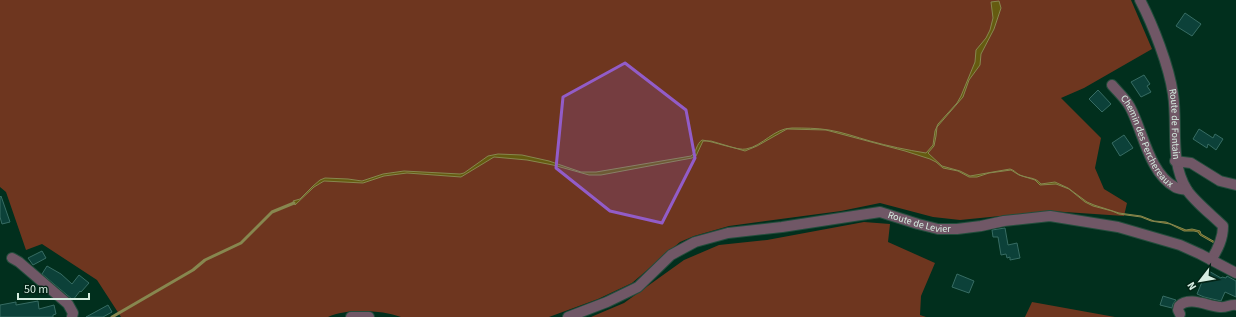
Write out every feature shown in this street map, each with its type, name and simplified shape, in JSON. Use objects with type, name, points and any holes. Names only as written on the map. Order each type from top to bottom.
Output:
[{"type":"street","name":"Route de Fontain","points":[[1140,0],[1148,15],[1161,51],[1173,94],[1176,161],[1187,190],[1223,226],[1223,236],[1211,260]]},
{"type":"street","name":"Chemin des Perchereaux","points":[[1112,85],[1130,106],[1150,158],[1166,181],[1176,188],[1187,190]]},
{"type":"street","points":[[1176,161],[1191,163],[1220,181],[1236,185]]},
{"type":"street","name":"Route de Levier","points":[[568,317],[607,302],[638,287],[671,256],[695,242],[728,232],[782,227],[880,212],[938,229],[957,229],[1004,221],[1050,216],[1118,227],[1180,245],[1236,273]]},
{"type":"street","points":[[12,258],[19,262],[68,304],[73,313],[72,317]]},
{"type":"street","points":[[1180,314],[1178,310],[1179,306],[1187,302],[1207,304],[1223,308],[1234,305],[1236,306]]},
{"type":"street","points":[[351,317],[369,317]]},
{"type":"highlighted area","points":[[625,63],[686,110],[695,158],[662,223],[610,211],[556,168],[563,97]]},
{"type":"shaded area","points":[[0,0],[1131,0],[1152,49],[1084,88],[1061,98],[1101,138],[1095,168],[1104,189],[1127,203],[1124,216],[1050,211],[960,220],[933,217],[880,203],[841,211],[729,226],[694,236],[680,242],[632,283],[598,299],[549,317],[401,317],[384,313],[354,311],[328,317],[121,317],[97,280],[42,244],[26,250],[6,192],[0,187]]},
{"type":"shaded area","points":[[999,1],[1001,8],[994,29],[981,54],[980,65],[969,80],[963,97],[937,127],[934,146],[928,153],[942,166],[960,171],[970,176],[1010,169],[1020,175],[1011,170],[989,173],[977,177],[969,177],[958,171],[943,168],[930,159],[826,130],[787,129],[745,151],[735,148],[746,149],[752,147],[786,129],[806,128],[820,129],[834,131],[844,133],[884,145],[926,153],[933,145],[935,131],[938,124],[957,103],[961,96],[975,62],[976,50],[986,38],[990,30],[993,18],[991,2]]},
{"type":"shaded area","points":[[702,140],[707,141],[703,141],[696,156],[692,158],[601,175],[589,175],[553,165],[527,160],[494,157],[461,177],[407,173],[384,176],[363,183],[324,181],[314,187],[295,205],[293,201],[300,199],[320,180],[325,178],[362,181],[383,174],[404,171],[460,174],[464,173],[488,156],[498,154],[522,155],[549,161],[581,172],[596,172],[691,156]]},
{"type":"shaded area","points":[[707,141],[711,141],[730,146]]},
{"type":"shaded area","points":[[1027,178],[1039,181],[1041,184],[1055,182],[1068,188],[1087,202],[1119,213],[1141,216],[1154,221],[1166,222],[1186,230],[1192,229],[1200,231],[1201,234],[1215,242],[1214,243],[1200,235],[1198,232],[1184,231],[1170,224],[1151,221],[1141,217],[1119,214],[1093,206],[1085,202],[1069,189],[1056,184],[1040,185],[1035,180]]},
{"type":"shaded area","points":[[864,222],[890,224],[888,242],[935,263],[921,296],[920,315],[926,317],[591,317],[624,303],[684,260],[719,245],[767,240]]},
{"type":"shaded area","points":[[1032,302],[1115,317],[1025,317]]},
{"type":"building","points":[[1185,13],[1201,24],[1192,36],[1176,26]]},
{"type":"building","points":[[1144,75],[1150,84],[1147,86],[1151,92],[1141,97],[1131,82]]},
{"type":"building","points":[[1098,90],[1111,104],[1102,112],[1089,99]]},
{"type":"building","points":[[1199,129],[1213,138],[1215,134],[1223,139],[1216,150],[1208,144],[1207,148],[1193,139]]},
{"type":"building","points":[[1124,135],[1133,148],[1120,156],[1112,143]]},
{"type":"building","points":[[1,196],[10,222],[2,224],[0,217]]},
{"type":"building","points":[[1005,228],[1008,245],[1017,243],[1020,258],[1010,260],[1010,257],[1007,258],[1006,254],[1001,255],[998,237],[993,237],[992,230]]},
{"type":"building","points":[[42,251],[46,258],[33,265],[28,258]]},
{"type":"building","points":[[47,266],[61,274],[72,284],[79,275],[89,283],[73,300],[42,274]]},
{"type":"building","points":[[1207,270],[1221,278],[1226,278],[1227,276],[1236,281],[1236,297],[1225,292],[1221,301],[1197,294]]},
{"type":"building","points":[[957,274],[974,281],[969,293],[952,287]]},
{"type":"building","points":[[1163,296],[1176,300],[1172,308],[1160,305]]},
{"type":"building","points":[[38,301],[39,309],[54,305],[56,314],[53,315],[53,317],[0,317],[0,305],[16,302],[16,305]]},
{"type":"building","points":[[108,305],[112,312],[103,317],[86,317]]},
{"type":"waterway","points":[[112,317],[193,270],[205,260],[241,243],[272,212],[294,203]]}]
